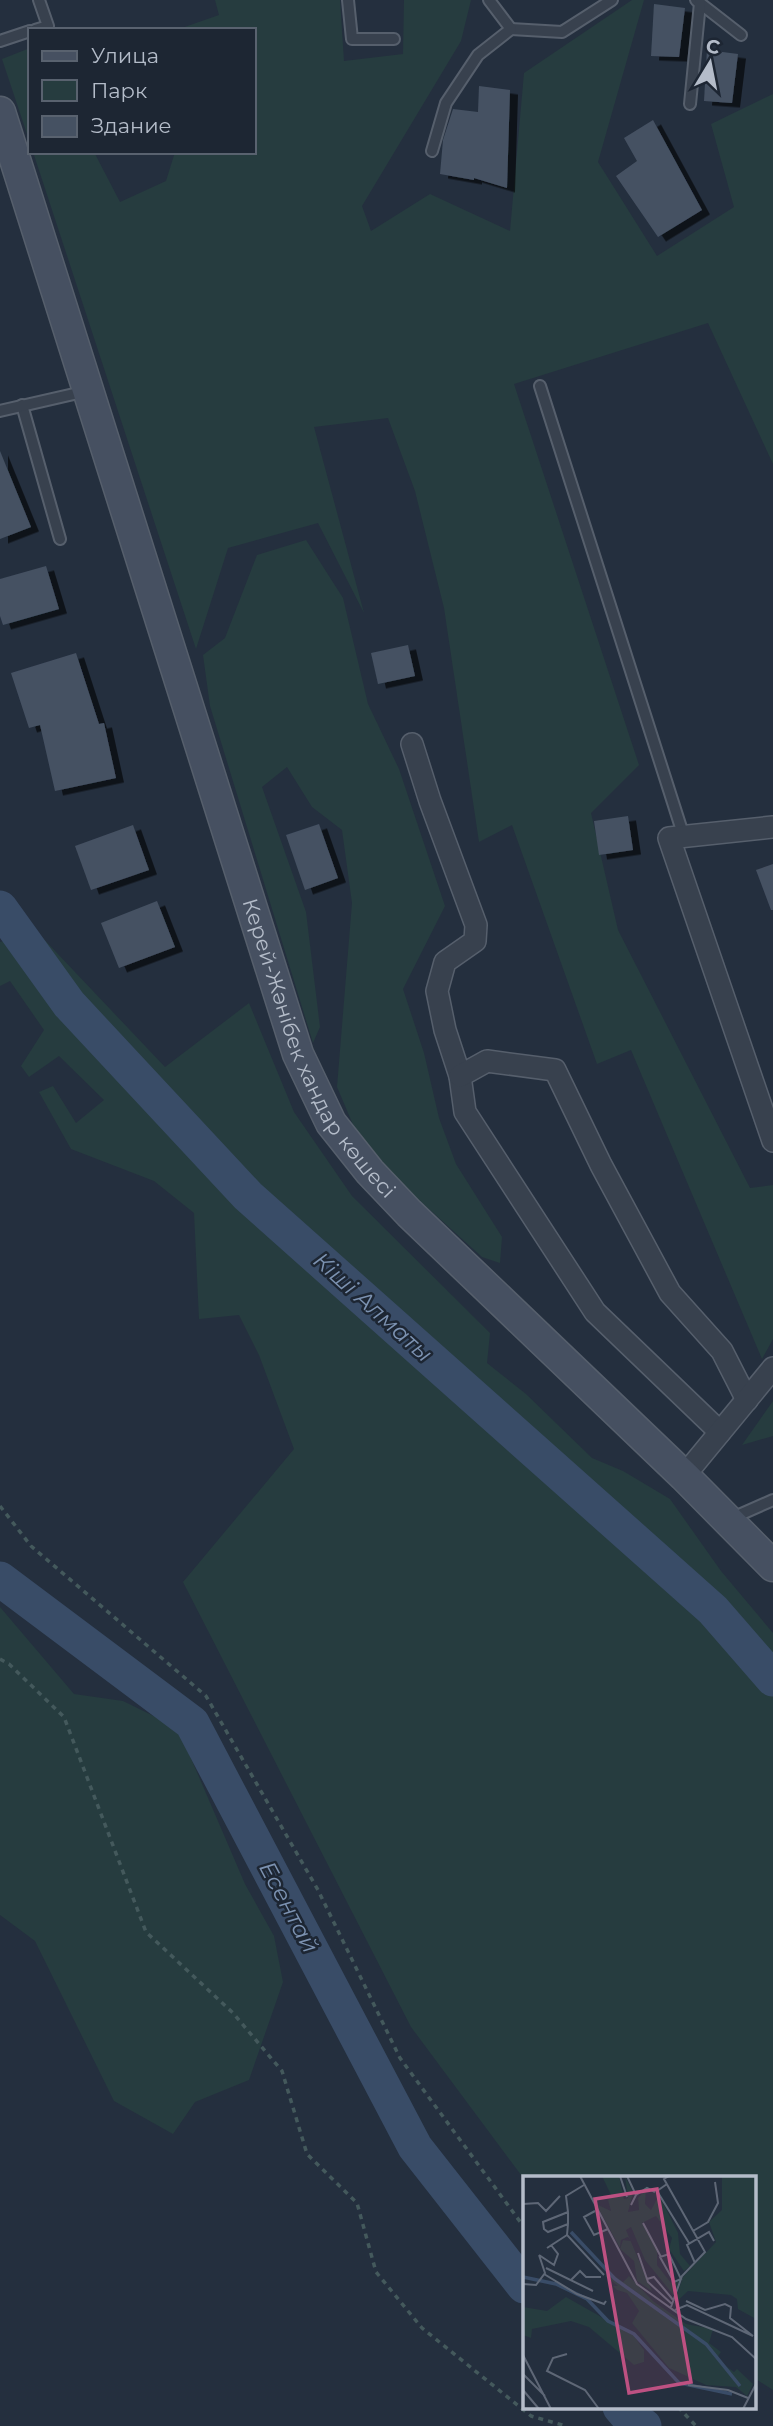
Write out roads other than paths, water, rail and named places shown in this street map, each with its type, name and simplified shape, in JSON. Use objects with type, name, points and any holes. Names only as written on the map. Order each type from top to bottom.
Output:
[{"type":"main road","name":"Керей-Жәнібек хандар көшесі","points":[[0,112],[298,1054],[331,1123],[370,1172],[409,1213],[684,1476],[773,1566]]},
{"type":"street","points":[[412,744],[429,801],[477,925],[475,941],[445,962],[437,991],[445,1030],[460,1076],[465,1112],[595,1312],[720,1433]]},
{"type":"street","points":[[773,827],[669,838],[773,1140]]},
{"type":"street","points":[[460,1076],[487,1061],[555,1070],[618,1198],[670,1293],[723,1351],[747,1400]]},
{"type":"street","points":[[684,1476],[773,1368]]},
{"type":"lane","points":[[39,0],[48,26],[42,28]]},
{"type":"lane","points":[[348,0],[352,39],[394,39]]},
{"type":"lane","points":[[489,0],[511,29]]},
{"type":"lane","points":[[432,151],[446,103],[478,55],[511,29],[562,32],[612,0]]},
{"type":"lane","points":[[698,1],[741,35]]},
{"type":"lane","points":[[690,104],[698,1]]},
{"type":"lane","points":[[0,41],[28,32]]},
{"type":"lane","points":[[540,386],[684,836]]},
{"type":"lane","points":[[0,411],[89,390]]},
{"type":"lane","points":[[22,405],[60,539]]},
{"type":"lane","points":[[727,1520],[773,1500]]},
{"type":"waterway","name":"Кіші Алматы","points":[[0,908],[69,1004],[248,1196],[713,1610],[773,1679]]},
{"type":"waterway","name":"Есентай","points":[[0,1579],[192,1723],[415,2147],[523,2285]]},
{"type":"waterway","name":"Есентай","points":[[621,2408],[644,2426]]}]
